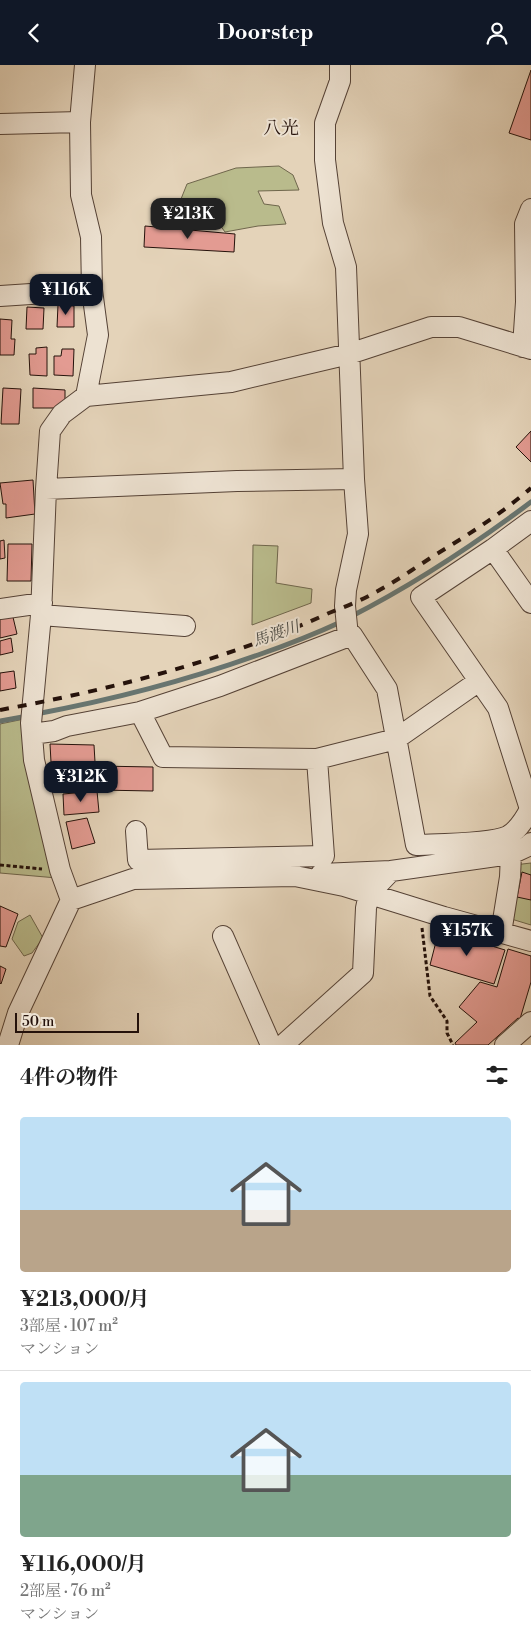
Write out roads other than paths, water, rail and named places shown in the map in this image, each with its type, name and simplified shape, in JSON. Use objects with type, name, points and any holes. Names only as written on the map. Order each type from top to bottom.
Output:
[{"type":"street","points":[[85,65],[80,122],[80,195],[91,237],[92,290],[98,335],[86,396]]},
{"type":"street","points":[[340,65],[340,81],[325,123],[325,160],[333,223],[346,267],[354,479],[358,534],[346,590],[346,625],[387,689],[416,845],[487,841],[508,836],[522,823],[530,809],[498,708],[421,597],[494,549],[531,521]]},
{"type":"street","points":[[0,124],[80,122]]},
{"type":"street","points":[[8,1045],[18,1013],[71,900],[60,870],[34,760],[32,722],[42,609],[50,431],[62,414],[86,396],[231,382],[349,354],[431,327],[459,327],[527,348],[526,302],[529,220]]},
{"type":"street","points":[[0,296],[92,290]]},
{"type":"street","points":[[46,489],[237,481],[354,479]]},
{"type":"street","points":[[494,549],[531,603]]},
{"type":"street","points":[[0,609],[42,609],[185,626]]},
{"type":"street","points":[[32,722],[54,731],[67,726],[140,712],[220,686],[346,625]]},
{"type":"street","points":[[140,712],[163,757],[317,759],[396,739],[479,681]]},
{"type":"street","points":[[136,831],[138,860],[324,856],[317,759]]},
{"type":"street","points":[[71,900],[133,879],[296,876],[391,871],[511,854],[531,843]]},
{"type":"street","points":[[501,933],[510,877],[511,854]]},
{"type":"street","points":[[283,1045],[364,973],[366,908],[369,894],[391,871]]},
{"type":"street","points":[[296,876],[344,886],[444,917],[531,941]]},
{"type":"street","points":[[223,936],[271,1045]]},
{"type":"street","points":[[505,1045],[531,1022]]},
{"type":"waterway","name":"馬渡川","points":[[350,617],[443,563],[531,502]]},
{"type":"waterway","name":"馬渡川","points":[[36,714],[92,703],[203,673],[280,647],[343,621]]},
{"type":"waterway","name":"馬渡川","points":[[0,721],[28,716]]},
{"type":"railway","points":[[0,710],[84,693],[168,672],[289,630],[369,596],[390,584],[484,524],[531,488]]},
{"type":"district","name":"八光","points":[[281,128]]}]
